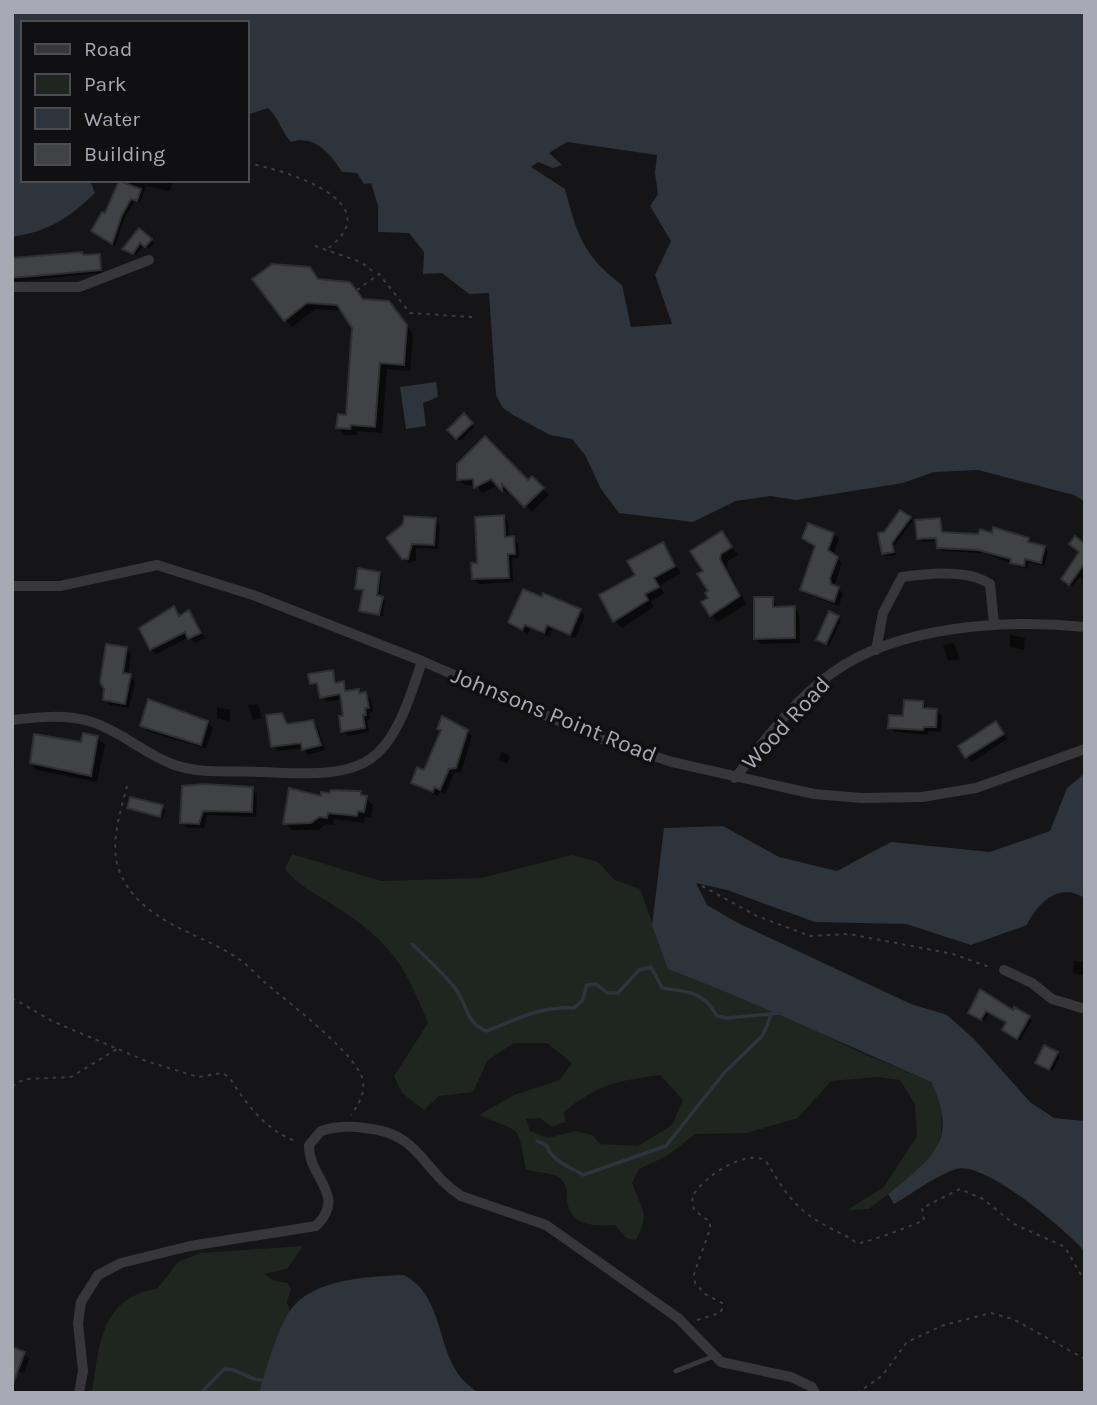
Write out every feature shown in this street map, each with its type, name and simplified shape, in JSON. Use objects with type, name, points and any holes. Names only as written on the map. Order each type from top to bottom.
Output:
[{"type":"street","points":[[12,287],[79,287],[149,260]]},
{"type":"street","name":"Johnsons Point Road","points":[[12,586],[60,586],[157,565],[253,595],[422,662],[598,738],[735,778],[814,794],[862,798],[922,797],[976,788],[1085,749]]},
{"type":"street","points":[[876,650],[883,613],[902,577],[928,573],[981,578],[990,584],[995,624]]},
{"type":"street","name":"Wood Road","points":[[735,778],[803,698],[834,671],[876,650],[932,634],[995,624],[1085,627]]},
{"type":"street","points":[[12,720],[53,717],[92,722],[172,764],[190,769],[281,774],[342,772],[370,762],[385,744],[401,718],[422,662]]},
{"type":"street","points":[[1004,970],[1032,983],[1052,999],[1085,1009]]},
{"type":"street","points":[[79,1393],[83,1371],[78,1323],[81,1302],[98,1275],[121,1263],[199,1244],[270,1236],[316,1226],[326,1216],[329,1203],[326,1189],[310,1160],[309,1145],[321,1131],[342,1127],[375,1129],[400,1136],[449,1189],[474,1201],[546,1225],[687,1325],[714,1356],[727,1365],[792,1377],[812,1387],[815,1393]]},
{"type":"lane","points":[[676,1371],[714,1356]]},
{"type":"path","points":[[248,163],[298,177],[343,204],[350,222],[346,233],[327,249]]},
{"type":"path","points":[[315,246],[360,262],[377,275],[410,313],[471,317]]},
{"type":"path","points":[[357,290],[377,275]]},
{"type":"path","points":[[127,786],[115,846],[119,872],[130,891],[156,916],[240,959],[304,1014],[357,1066],[363,1080],[363,1094],[342,1127]]},
{"type":"path","points":[[702,886],[757,916],[810,936],[849,934],[953,954],[1004,970]]},
{"type":"path","points":[[12,998],[52,1021],[117,1049],[198,1076],[222,1073],[265,1124],[283,1137],[309,1145]]},
{"type":"path","points":[[12,1086],[25,1079],[71,1077],[117,1049]]},
{"type":"path","points":[[687,1325],[709,1314],[720,1313],[723,1307],[722,1303],[705,1294],[695,1283],[694,1274],[710,1222],[694,1210],[692,1197],[704,1179],[743,1161],[762,1158],[786,1195],[807,1216],[858,1243],[868,1243],[894,1229],[910,1228],[924,1220],[922,1208],[960,1189],[983,1199],[1014,1224],[1065,1247],[1085,1282]]},
{"type":"path","points":[[856,1393],[882,1376],[907,1342],[944,1325],[991,1313],[1013,1319],[1085,1359]]},
{"type":"green space","points":[[292,854],[381,881],[482,878],[572,855],[598,862],[615,880],[640,889],[669,969],[764,1005],[855,1050],[931,1082],[942,1105],[941,1134],[933,1158],[869,1209],[847,1210],[884,1187],[917,1136],[915,1104],[900,1080],[877,1077],[831,1081],[798,1118],[747,1133],[695,1134],[667,1156],[639,1169],[632,1183],[644,1217],[636,1240],[626,1238],[615,1225],[585,1223],[573,1216],[569,1210],[566,1187],[562,1180],[554,1175],[526,1169],[521,1143],[515,1131],[479,1115],[514,1095],[560,1080],[572,1063],[547,1043],[514,1043],[488,1060],[473,1092],[439,1096],[424,1110],[402,1093],[394,1076],[428,1023],[412,985],[394,956],[370,931],[302,886],[285,869]],"holes":[[[660,1075],[683,1100],[672,1125],[638,1146],[600,1144],[592,1135],[575,1131],[548,1138],[530,1131],[526,1119],[540,1118],[552,1127],[565,1122],[564,1112],[598,1090],[631,1079]]]},
{"type":"green space","points":[[303,1246],[287,1269],[264,1274],[275,1281],[288,1283],[291,1289],[287,1302],[290,1311],[259,1393],[92,1393],[101,1342],[113,1313],[124,1302],[138,1294],[157,1289],[178,1262],[200,1253]]},
{"type":"water","points":[[12,12],[1085,12],[1085,502],[1074,495],[978,470],[934,472],[903,483],[796,500],[770,496],[736,501],[693,522],[619,513],[601,489],[585,455],[572,439],[550,435],[503,408],[496,395],[489,293],[469,294],[442,273],[423,274],[424,252],[409,233],[378,232],[378,206],[371,183],[364,184],[357,173],[342,172],[327,152],[314,143],[299,140],[291,142],[268,108],[248,115],[248,21],[21,21],[21,182],[91,182],[95,193],[57,223],[12,237]],"holes":[[[567,142],[657,155],[655,173],[658,194],[650,206],[671,241],[655,275],[672,324],[631,327],[622,285],[598,264],[583,243],[565,189],[531,167],[538,162],[553,168],[562,165],[549,153]]]},
{"type":"water","points":[[436,382],[438,397],[423,403],[426,426],[406,429],[400,387]]},
{"type":"water","points":[[1085,773],[1085,898],[1067,892],[1058,893],[1043,902],[1027,925],[971,945],[906,924],[815,922],[727,890],[696,883],[707,905],[738,923],[911,1004],[947,1015],[974,1039],[1030,1102],[1054,1118],[1085,1121],[1085,1252],[1061,1228],[1024,1199],[985,1175],[969,1169],[948,1172],[894,1204],[888,1194],[928,1159],[941,1134],[943,1119],[931,1082],[668,969],[652,925],[664,828],[723,826],[779,857],[837,871],[891,842],[990,852],[1050,831],[1067,788]]},
{"type":"water","points":[[404,1275],[425,1293],[455,1369],[478,1393],[259,1393],[280,1331],[289,1312],[299,1301],[311,1292],[341,1282]]},
{"type":"building","points":[[119,182],[141,189],[137,201],[131,199],[122,215],[112,244],[91,231],[102,212],[105,213]]},
{"type":"building","points":[[139,228],[152,239],[145,247],[140,243],[133,254],[122,249]]},
{"type":"building","points":[[82,252],[83,255],[100,254],[101,270],[12,278],[12,258]]},
{"type":"building","points":[[272,264],[310,267],[318,279],[350,282],[363,299],[389,301],[407,325],[404,365],[380,363],[375,427],[351,425],[350,429],[336,428],[338,414],[346,415],[352,328],[337,305],[307,303],[284,321],[252,279]]},
{"type":"building","points":[[464,413],[473,423],[456,439],[447,430]]},
{"type":"building","points":[[485,436],[528,480],[532,476],[544,488],[524,507],[502,484],[502,491],[491,479],[474,488],[473,479],[457,480],[457,464]]},
{"type":"building","points":[[900,510],[911,517],[892,543],[894,552],[882,554],[878,533],[884,532]]},
{"type":"building","points":[[504,515],[505,537],[514,536],[515,554],[508,554],[509,578],[472,579],[471,563],[477,563],[475,517]]},
{"type":"building","points":[[404,516],[436,518],[434,545],[412,544],[408,559],[402,559],[386,538],[403,524]]},
{"type":"building","points":[[940,518],[942,532],[978,534],[980,529],[992,533],[993,527],[1029,538],[1028,542],[1045,546],[1041,563],[1025,559],[1024,566],[1010,563],[1011,559],[978,550],[937,548],[936,538],[917,539],[915,520]]},
{"type":"building","points":[[808,523],[834,533],[828,550],[838,557],[830,578],[831,584],[839,587],[834,602],[800,590],[815,546],[802,538]]},
{"type":"building","points":[[722,531],[732,547],[721,554],[720,559],[740,596],[710,616],[701,602],[708,598],[705,593],[708,591],[697,574],[703,571],[690,551]]},
{"type":"building","points":[[1075,536],[1085,544],[1085,563],[1069,585],[1061,579],[1079,552],[1069,544]]},
{"type":"building","points":[[663,542],[675,566],[654,578],[659,587],[645,594],[648,600],[613,622],[599,595],[635,575],[627,561]]},
{"type":"building","points":[[358,568],[380,572],[377,595],[383,597],[379,615],[359,611],[363,590],[355,589]]},
{"type":"building","points":[[523,589],[542,597],[543,593],[581,609],[570,635],[547,625],[544,633],[525,625],[522,630],[508,622]]},
{"type":"building","points":[[754,597],[773,597],[773,607],[795,606],[795,638],[754,639]]},
{"type":"building","points":[[174,606],[179,616],[189,610],[201,633],[188,639],[185,632],[150,650],[139,628]]},
{"type":"building","points":[[829,611],[839,616],[826,644],[816,640]]},
{"type":"building","points":[[106,644],[127,647],[123,673],[131,674],[125,704],[103,700],[104,689],[100,682]]},
{"type":"building","points":[[333,670],[335,683],[344,681],[345,691],[359,689],[359,693],[366,692],[369,708],[365,708],[366,715],[363,715],[365,728],[341,732],[339,716],[343,716],[340,694],[320,698],[317,683],[310,684],[308,674]]},
{"type":"building","points":[[148,699],[208,721],[201,745],[140,726]]},
{"type":"building","points":[[904,700],[923,701],[923,708],[937,709],[936,727],[924,727],[923,730],[888,728],[889,715],[903,716]]},
{"type":"building","points":[[282,713],[287,724],[313,720],[321,745],[302,750],[301,743],[271,747],[266,715]]},
{"type":"building","points":[[442,716],[468,730],[456,768],[449,769],[440,790],[434,787],[433,792],[411,783],[417,767],[424,770],[441,730],[437,729]]},
{"type":"building","points":[[996,721],[1004,734],[965,758],[958,746]]},
{"type":"building","points":[[83,733],[98,736],[91,776],[30,763],[34,734],[81,742]]},
{"type":"building","points":[[204,784],[253,787],[252,812],[203,811],[199,824],[180,823],[182,786]]},
{"type":"building","points":[[289,788],[321,796],[321,792],[330,793],[331,790],[361,791],[361,795],[367,796],[364,812],[358,811],[357,816],[328,813],[327,818],[319,817],[311,823],[283,824]]},
{"type":"building","points":[[130,797],[163,805],[160,817],[127,808]]},
{"type":"building","points":[[980,989],[1013,1010],[1014,1007],[1030,1016],[1017,1039],[1002,1030],[1006,1022],[986,1011],[981,1020],[968,1013]]},
{"type":"building","points":[[1044,1045],[1058,1052],[1049,1070],[1035,1063]]},
{"type":"building","points":[[12,1347],[25,1352],[13,1384],[12,1384]]},
{"type":"waterway","points":[[412,944],[455,988],[475,1024],[487,1031],[540,1011],[574,1008],[582,1001],[587,985],[596,984],[607,993],[618,993],[639,970],[651,967],[662,988],[701,997],[717,1016],[727,1018],[779,1013]]},
{"type":"waterway","points":[[537,1141],[547,1146],[557,1160],[583,1175],[666,1146],[724,1073],[763,1035],[771,1015]]},
{"type":"waterway","points":[[201,1393],[224,1369],[263,1380]]}]
